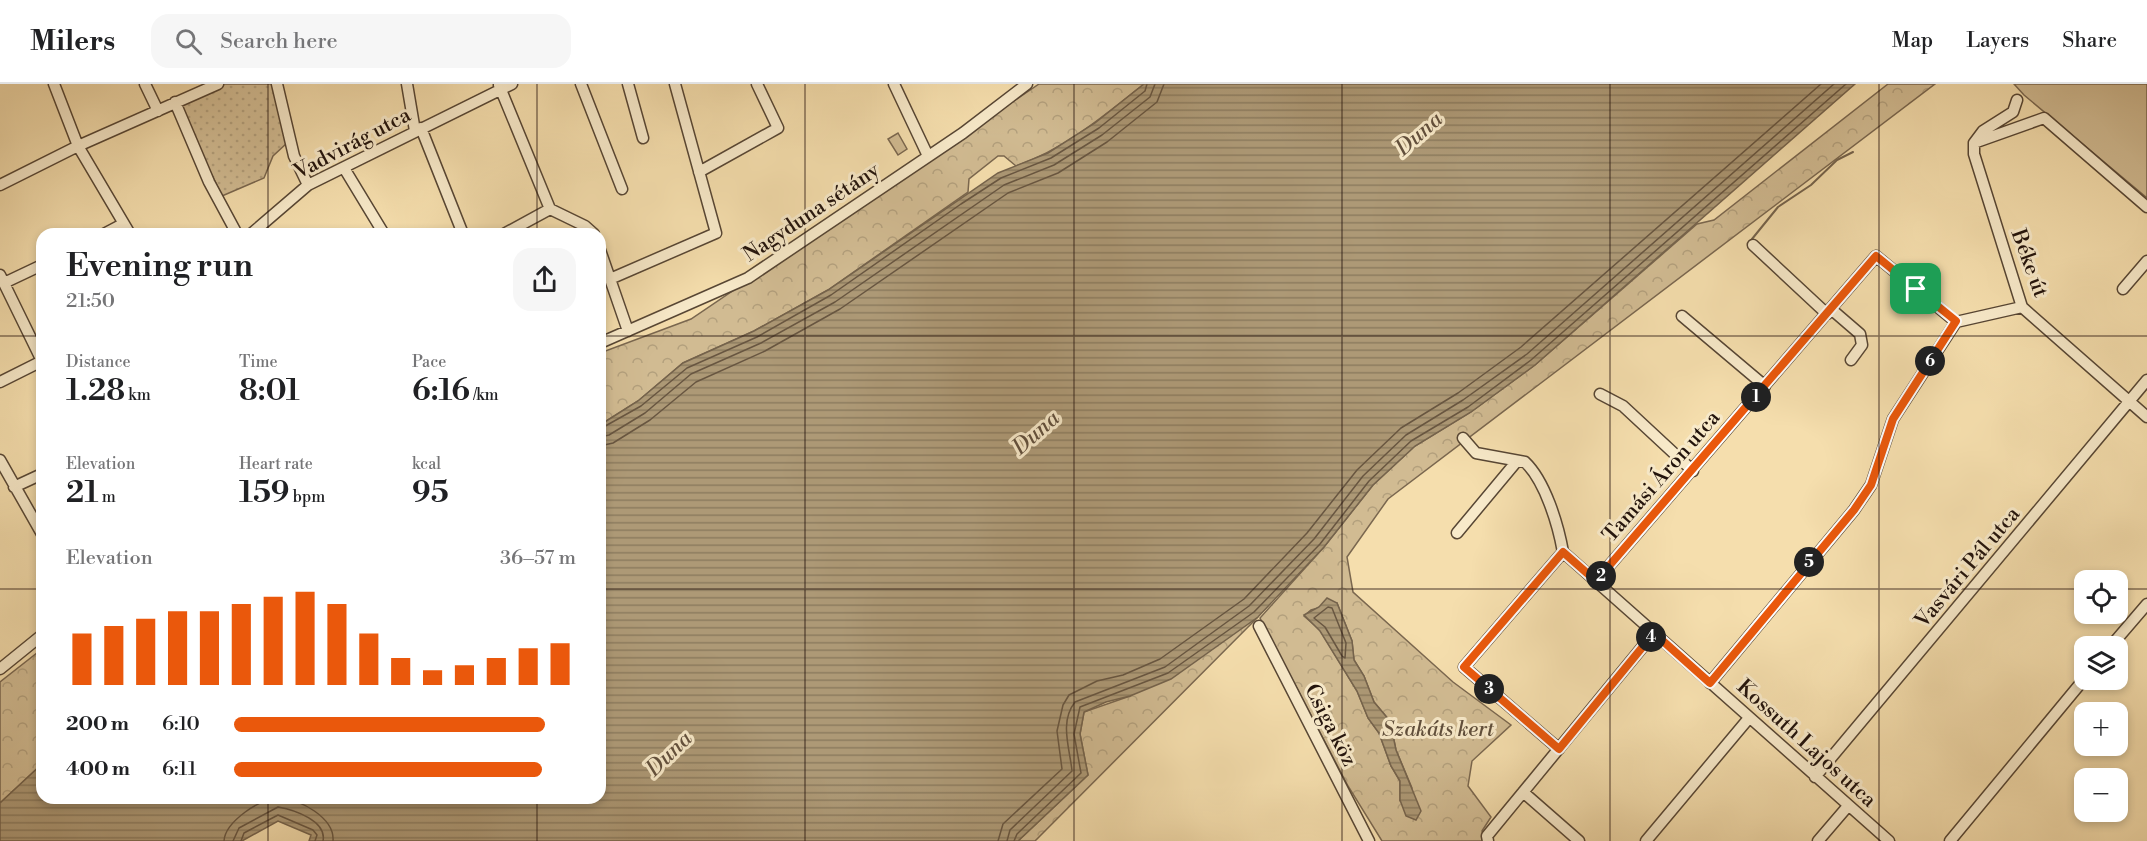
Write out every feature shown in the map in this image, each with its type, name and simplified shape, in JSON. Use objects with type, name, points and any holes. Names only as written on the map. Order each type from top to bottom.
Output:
[{"type":"street","points":[[54,84],[78,146],[126,228]]},
{"type":"street","points":[[145,84],[158,111]]},
{"type":"street","points":[[0,185],[78,146],[218,84]]},
{"type":"street","points":[[277,84],[294,156],[308,185]]},
{"type":"street","points":[[406,84],[418,130],[460,228]]},
{"type":"street","name":"Vadvirág utca","points":[[261,228],[308,185],[499,87],[512,84]]},
{"type":"street","points":[[581,84],[622,189]]},
{"type":"street","points":[[628,84],[643,138]]},
{"type":"street","points":[[610,279],[716,233],[675,84]]},
{"type":"street","points":[[699,172],[778,128],[757,84]]},
{"type":"street","points":[[894,84],[928,156]]},
{"type":"street","name":"Nagyduna sétány","points":[[606,340],[748,278],[928,156],[1027,84]]},
{"type":"street","points":[[499,87],[550,209],[587,228]]},
{"type":"street","points":[[1974,143],[1983,131],[2013,112],[2017,100]]},
{"type":"street","points":[[175,102],[209,182],[234,228]]},
{"type":"street","points":[[1974,143],[2044,118],[2147,207]]},
{"type":"street","name":"Béke út","points":[[1974,143],[1974,153],[2022,307],[2147,417]]},
{"type":"street","points":[[344,168],[380,228]]},
{"type":"street","points":[[515,228],[550,209]]},
{"type":"street","points":[[1753,246],[1829,311],[1860,334],[1862,345],[1851,360]]},
{"type":"street","name":"Tamási Áron utca","points":[[1596,581],[1876,256],[1956,321]]},
{"type":"street","points":[[2123,289],[2147,261]]},
{"type":"street","points":[[36,267],[2,279],[36,349]]},
{"type":"street","points":[[606,267],[628,331]]},
{"type":"street","points":[[1710,683],[1854,510],[1871,485],[1893,419],[1956,321],[2022,307]]},
{"type":"street","points":[[1682,316],[1765,386]]},
{"type":"street","points":[[0,382],[36,364]]},
{"type":"street","name":"Vasvári Pál utca","points":[[1815,777],[2147,380]]},
{"type":"street","points":[[1600,394],[1623,406],[1693,471]]},
{"type":"street","points":[[1463,438],[1476,453],[1525,462],[1530,467],[1551,506],[1563,552],[1464,667],[1559,749]]},
{"type":"street","points":[[0,460],[36,524]]},
{"type":"street","points":[[1458,533],[1517,461]]},
{"type":"street","points":[[14,487],[36,477]]},
{"type":"street","name":"Kossuth Lajos utca","points":[[1563,552],[1889,841]]},
{"type":"street","points":[[2120,636],[2147,604]]},
{"type":"street","name":"Csiga köz","points":[[1259,626],[1369,841]]},
{"type":"street","points":[[1487,839],[1654,633]]},
{"type":"street","points":[[0,669],[36,640]]},
{"type":"street","points":[[1950,841],[2075,690]]},
{"type":"street","points":[[1646,841],[1749,718]]},
{"type":"street","points":[[1523,792],[1579,841]]},
{"type":"street","points":[[1818,841],[1848,806]]},
{"type":"green space","points":[[221,84],[275,84],[287,143],[273,156],[264,178],[222,196],[181,111],[184,101]]},
{"type":"green space","points":[[1039,84],[1144,84],[1083,131],[1051,151],[1016,166],[1004,156],[998,156],[969,179],[968,192],[828,290],[754,331],[683,363],[638,401],[606,421],[606,351],[691,319]]},
{"type":"green space","name":"Szakáts kert","points":[[1888,84],[1935,84],[1388,499],[1347,557],[1353,592],[1453,682],[1511,725],[1472,761],[1468,786],[1491,817],[1482,831],[1484,841],[1382,841],[1348,786],[1260,618],[1324,547],[1373,485],[1415,446],[1471,412],[1535,365],[1697,224],[1714,220]],"holes":[[[1337,603],[1352,641],[1354,660],[1364,676],[1374,702],[1390,721],[1396,750],[1412,788],[1400,800],[1400,781],[1391,766],[1379,733],[1368,718],[1357,691],[1320,630],[1304,616],[1311,610]]]},
{"type":"green space","points":[[2014,84],[2147,84],[2147,198],[2024,95]]},
{"type":"green space","points":[[898,133],[907,149],[898,155],[888,139]]},
{"type":"green space","points":[[1258,617],[1035,841],[1018,841],[1088,775],[1080,734],[1084,712],[1130,696]]},
{"type":"green space","points":[[36,654],[36,770],[0,803],[0,682]]},
{"type":"water","name":"Duna","points":[[1144,84],[1855,84],[1535,365],[1471,412],[1415,446],[1373,485],[1324,547],[1258,617],[1171,679],[1084,712],[1080,734],[1088,775],[1018,841],[309,841],[311,835],[278,821],[242,841],[0,841],[0,803],[36,770],[36,804],[606,804],[606,421],[638,401],[683,363],[754,331],[828,290],[998,173],[1048,153],[1095,123]]},
{"type":"water","points":[[1327,598],[1337,603],[1352,641],[1354,660],[1364,676],[1374,702],[1390,721],[1396,750],[1421,811],[1416,820],[1406,816],[1400,800],[1400,781],[1357,691],[1320,631],[1304,615],[1319,607]]},
{"type":"waterway","points":[[1752,239],[1778,207],[1811,185],[1837,160],[1853,152]]},
{"type":"route","points":[[1876,256],[1916,289],[1956,321],[1893,419],[1871,485],[1854,510],[1710,683],[1654,633],[1559,749],[1464,667],[1563,552],[1596,581],[1876,256]]}]
